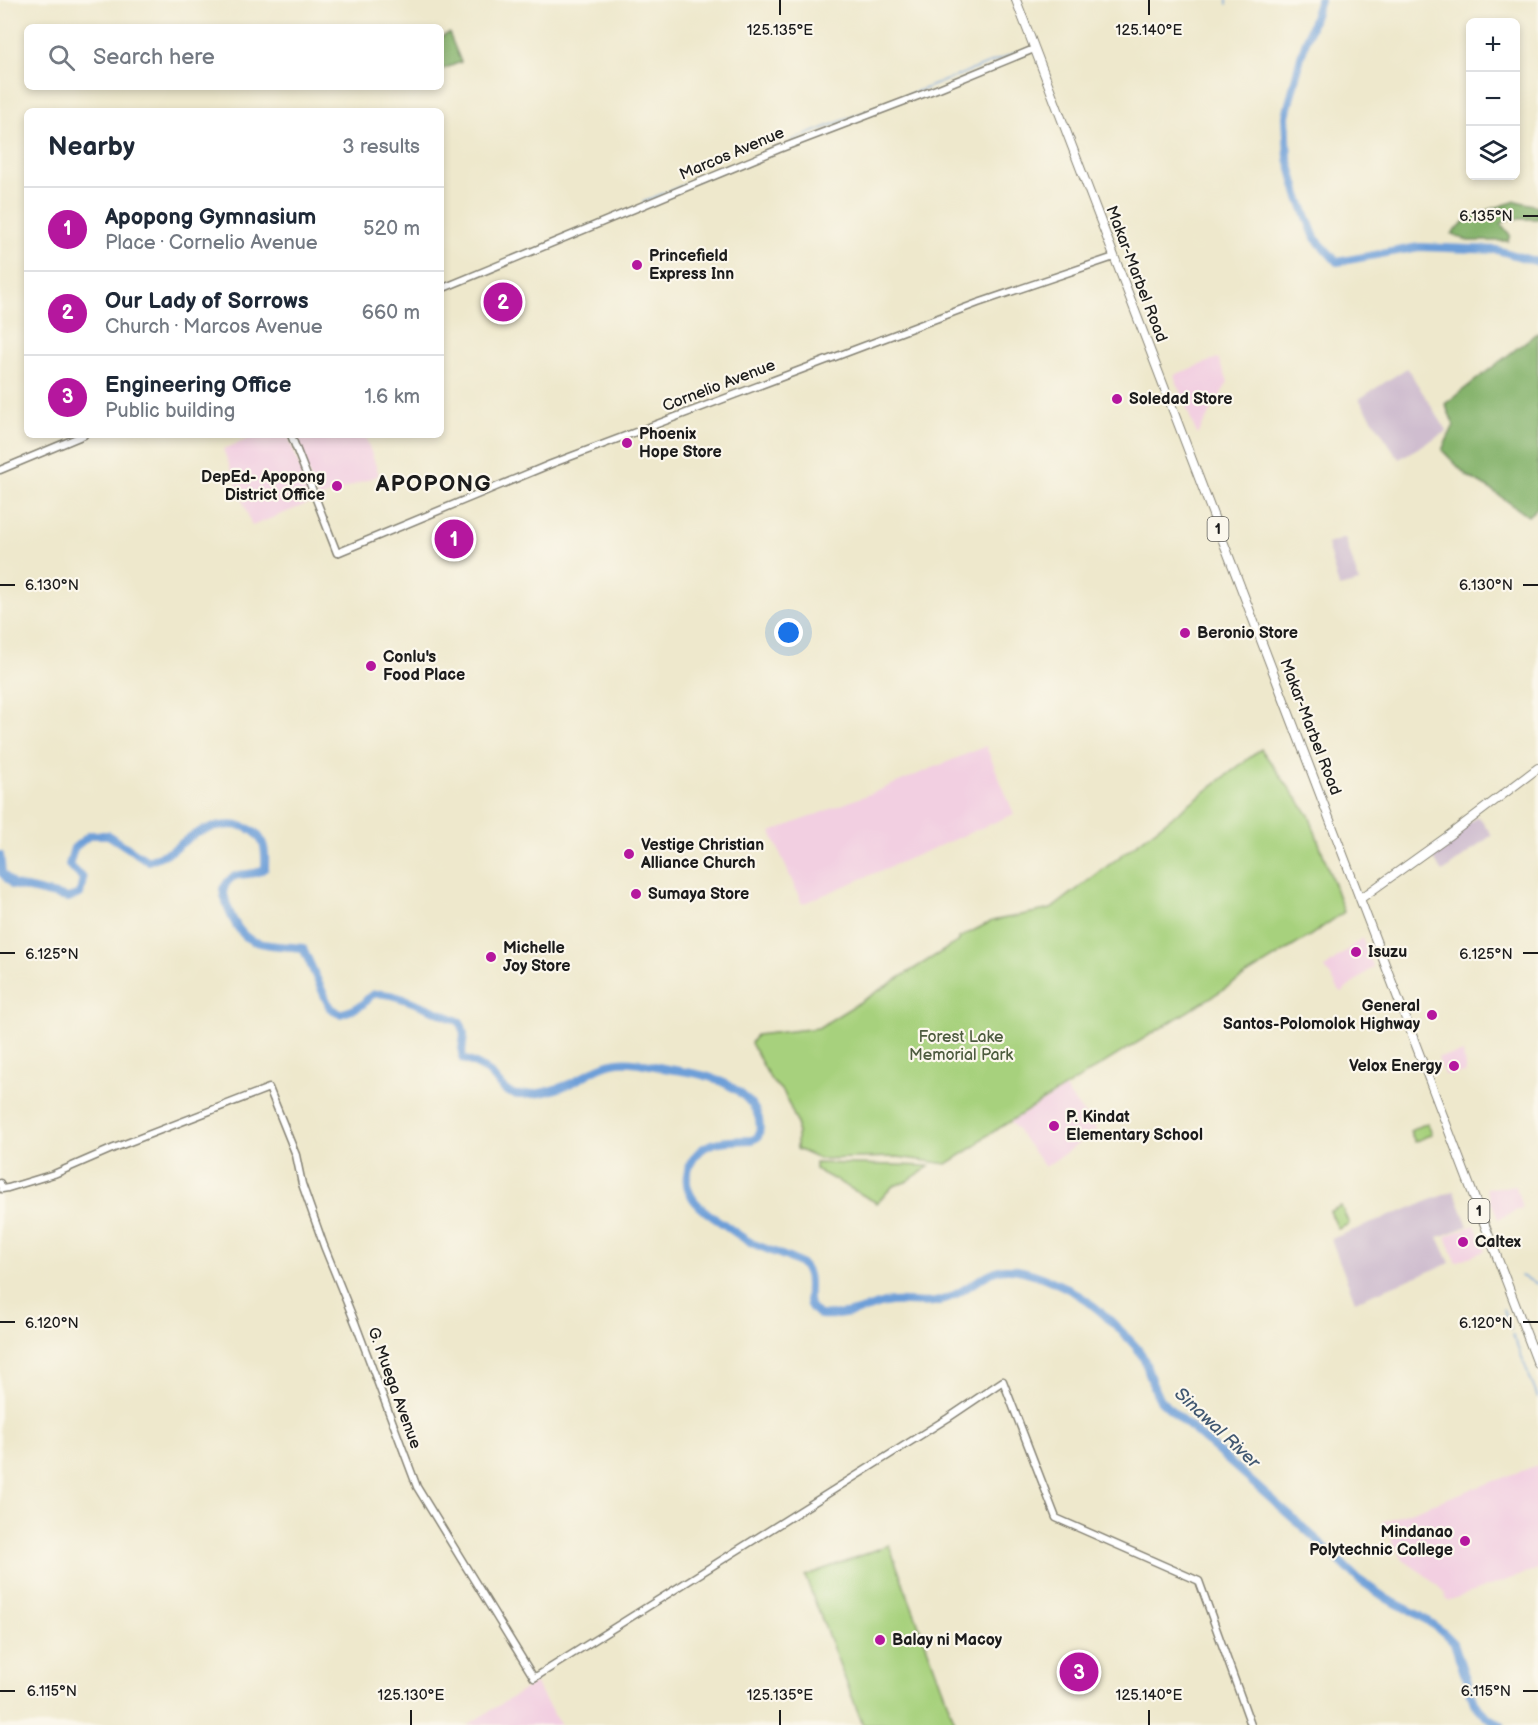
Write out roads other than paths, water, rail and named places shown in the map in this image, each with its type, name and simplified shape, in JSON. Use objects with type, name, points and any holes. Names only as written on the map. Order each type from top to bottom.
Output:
[{"type":"main road","name":"Makar-Marbel Road","points":[[1016,0],[1538,1364]]},
{"type":"main road","points":[[1360,899],[1538,768]]},
{"type":"street","name":"Marcos Avenue","points":[[444,289],[779,149],[1035,49]]},
{"type":"street","name":"Cornelio Avenue","points":[[292,438],[337,553],[542,467],[978,303],[1114,257]]},
{"type":"street","points":[[0,470],[77,438]]},
{"type":"street","name":"G. Muega Avenue","points":[[1,1186],[54,1174],[114,1148],[269,1088],[296,1155],[302,1184],[324,1246],[417,1487],[534,1678],[948,1418],[1003,1381],[1056,1518],[1199,1581],[1251,1725]]},
{"type":"waterway","points":[[1320,0],[1301,56],[1286,116],[1288,158],[1298,195],[1315,238],[1337,262],[1419,247],[1497,250],[1538,262]]},
{"type":"waterway","points":[[791,141],[1018,52]]},
{"type":"waterway","points":[[643,202],[728,167]]},
{"type":"waterway","name":"Sinawal River","points":[[0,855],[2,873],[13,885],[68,898],[80,894],[83,878],[69,865],[74,848],[90,835],[108,835],[148,861],[170,852],[193,835],[205,830],[234,825],[243,827],[251,830],[263,844],[265,868],[259,872],[232,877],[223,889],[238,928],[249,939],[256,942],[303,948],[330,1008],[340,1014],[362,1005],[372,995],[379,994],[402,998],[460,1022],[464,1033],[463,1059],[484,1069],[505,1090],[513,1094],[533,1094],[553,1090],[606,1065],[624,1062],[698,1074],[729,1086],[747,1099],[753,1107],[760,1126],[758,1137],[752,1140],[716,1143],[701,1150],[695,1156],[687,1175],[690,1193],[701,1208],[741,1237],[802,1265],[808,1274],[810,1305],[819,1315],[845,1314],[892,1302],[939,1301],[956,1294],[991,1273],[1008,1269],[1042,1277],[1075,1293],[1105,1315],[1137,1348],[1145,1360],[1161,1401],[1358,1579],[1387,1599],[1419,1615],[1454,1643],[1474,1703],[1487,1717],[1501,1725]]},
{"type":"waterway","points":[[1521,1276],[1538,1284]]},
{"type":"waterway","points":[[1503,1309],[1511,1329]]},
{"type":"waterway","points":[[1513,1335],[1538,1398]]},
{"type":"place","name":"Princefield Express Inn","points":[[637,265]]},
{"type":"place","name":"Our Lady of Sorrows","points":[[503,302]]},
{"type":"place","name":"Soledad Store","points":[[1117,399]]},
{"type":"place","name":"Phoenix Hope Store","points":[[627,443]]},
{"type":"place","name":"DepEd- Apopong District Office","points":[[337,486]]},
{"type":"place","name":"Apopong Gymnasium","points":[[454,539]]},
{"type":"place","name":"Beronio Store","points":[[1185,633]]},
{"type":"place","name":"Conlu's Food Place","points":[[371,666]]},
{"type":"place","name":"Vestige Christian Alliance Church","points":[[629,854]]},
{"type":"place","name":"Sumaya Store","points":[[636,894]]},
{"type":"place","name":"Isuzu","points":[[1356,952]]},
{"type":"place","name":"Michelle Joy Store","points":[[491,957]]},
{"type":"place","name":"General Santos-Polomolok Highway","points":[[1432,1015]]},
{"type":"place","name":"Velox Energy","points":[[1454,1066]]},
{"type":"place","name":"P. Kindat Elementary School","points":[[1054,1126]]},
{"type":"place","name":"Caltex","points":[[1463,1242]]},
{"type":"place","name":"Mindanao Polytechnic College","points":[[1465,1541]]},
{"type":"place","name":"Balay ni Macoy","points":[[880,1640]]},
{"type":"place","name":"Engineering Office","points":[[1079,1672]]},
{"type":"district","name":"APOPONG","points":[[434,484]]},
{"type":"park label","name":"Forest Lake Memorial Park","points":[[961,1046]]}]
